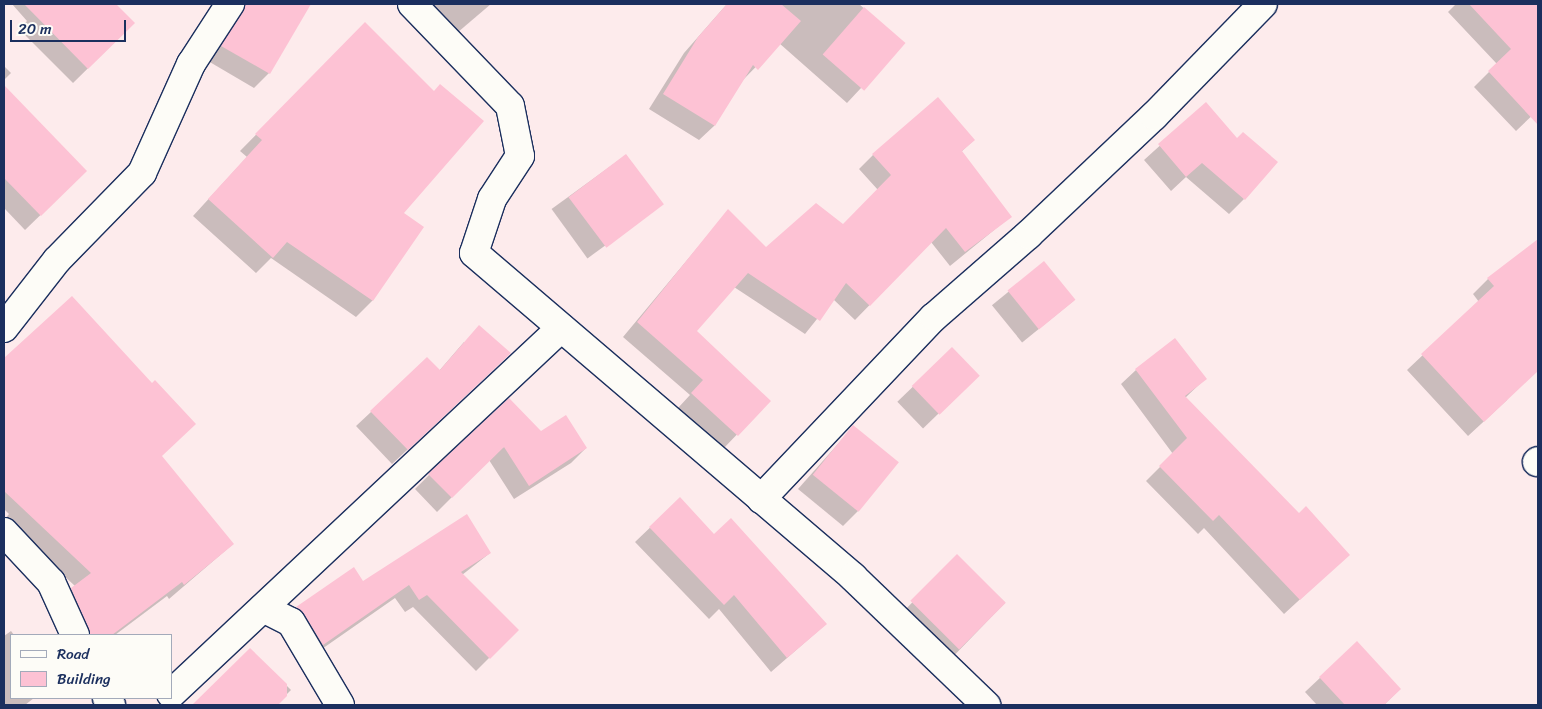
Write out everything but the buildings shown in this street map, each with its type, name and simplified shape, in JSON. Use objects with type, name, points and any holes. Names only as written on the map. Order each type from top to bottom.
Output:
[{"type":"street","points":[[4,328],[57,260],[142,173],[191,64],[230,4]]},
{"type":"street","points":[[412,4],[510,106],[520,156],[492,199],[474,254],[853,577],[986,705]]},
{"type":"street","points":[[761,499],[934,317],[1028,235],[1154,116],[1264,4]]},
{"type":"street","points":[[172,693],[561,328]]},
{"type":"street","points":[[4,532],[51,582],[75,634]]},
{"type":"street","points":[[263,608],[292,622],[340,705]]}]
